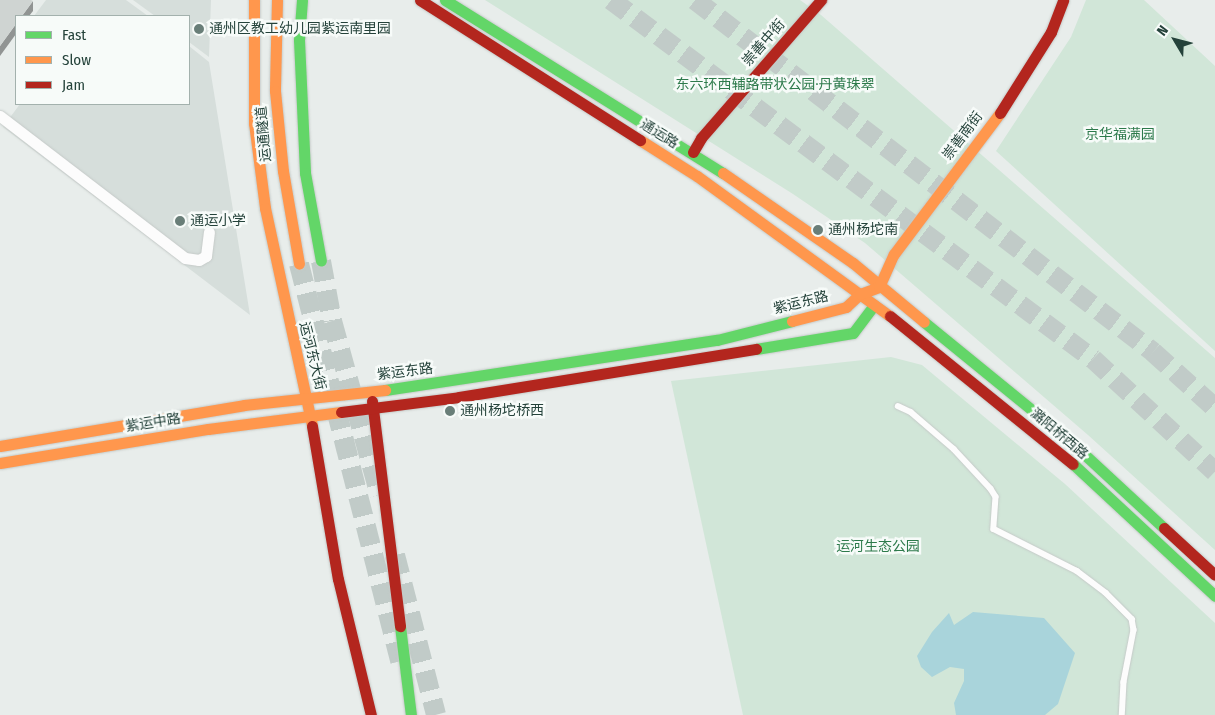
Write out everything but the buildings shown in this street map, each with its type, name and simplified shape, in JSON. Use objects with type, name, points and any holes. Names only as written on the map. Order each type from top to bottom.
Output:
[{"type":"main road","name":"运河东大街","points":[[254,0],[252,76],[259,171],[299,375],[307,398],[311,418],[338,579],[370,715]]},
{"type":"main road","name":"运通隧道","points":[[276,0],[275,91],[283,171],[299,264]]},
{"type":"main road","points":[[302,0],[299,40],[305,172],[320,262]]},
{"type":"main road","name":"通运路","points":[[420,0],[697,176],[874,305]]},
{"type":"main road","name":"通运路","points":[[445,0],[693,152],[812,233],[879,287]]},
{"type":"main road","name":"崇善中街","points":[[693,152],[701,138],[821,0]]},
{"type":"main road","name":"崇善南街","points":[[879,287],[894,254],[1023,81],[1051,32],[1063,0]]},
{"type":"main road","name":"紫运东路","points":[[307,398],[372,391],[717,340],[846,307],[860,294],[879,287]]},
{"type":"main road","points":[[311,418],[373,410],[853,333],[874,305],[879,287]]},
{"type":"main road","name":"潞阳桥西路","points":[[879,287],[935,327],[1071,442],[1215,575]]},
{"type":"main road","name":"潞阳桥西路","points":[[874,305],[1061,453],[1215,596]]},
{"type":"main road","points":[[372,391],[411,715]]},
{"type":"main road","name":"紫运中路","points":[[0,446],[244,405],[307,398]]},
{"type":"main road","name":"紫运中路","points":[[0,463],[208,429],[311,418]]},
{"type":"street","points":[[0,116],[185,258],[199,260],[206,256],[209,232]]},
{"type":"lane","points":[[898,406],[911,412],[954,450],[991,488],[996,497],[994,529],[1077,571],[1128,614],[1134,630],[1122,715]]},
{"type":"shaded area","points":[[46,0],[126,0],[147,15],[35,15]]},
{"type":"shaded area","name":"通州区教工幼儿园紫运南里园","points":[[133,0],[211,0],[209,57],[190,43],[190,15],[154,15]]},
{"type":"shaded area","name":"通运小学","points":[[190,47],[209,62],[250,315],[3,127],[19,105],[190,105]]},
{"type":"green space","name":"东六环西辅路带状公园·丹黄珠翠","points":[[485,0],[800,0],[821,15],[1215,358],[1215,550],[1088,435],[865,243],[793,194]]},
{"type":"green space","name":"京华福满园","points":[[1086,0],[1144,0],[1215,66],[1215,351],[996,151],[1071,37]]},
{"type":"green space","name":"运河生态公园","points":[[891,357],[922,365],[1065,484],[1215,623],[1215,715],[743,715],[671,381]]},
{"type":"water","points":[[973,612],[1044,618],[1075,653],[1058,704],[1045,715],[956,715],[954,703],[964,681],[964,669],[950,667],[932,677],[921,667],[917,656],[932,632],[949,613],[954,625]]},
{"type":"tunnel","points":[[611,0],[1093,359],[1215,472]]},
{"type":"tunnel","points":[[695,0],[1153,352],[1215,408]]},
{"type":"tunnel","points":[[321,261],[332,321],[380,495]]},
{"type":"tunnel","points":[[299,264],[400,661]]},
{"type":"tunnel","points":[[395,555],[436,715]]},
{"type":"traffic: fast","points":[[302,0],[299,40],[305,173],[321,261]]},
{"type":"traffic: fast","points":[[445,0],[723,173]]},
{"type":"traffic: fast","points":[[756,349],[853,333],[874,305]]},
{"type":"traffic: fast","points":[[385,390],[717,340],[792,321]]},
{"type":"traffic: fast","points":[[924,322],[1071,442],[1164,528]]},
{"type":"traffic: fast","points":[[1073,464],[1215,596]]},
{"type":"traffic: fast","points":[[400,626],[411,715]]},
{"type":"traffic: slow","points":[[254,0],[254,123],[265,208],[312,426]]},
{"type":"traffic: slow","points":[[277,0],[275,91],[283,171],[299,264]]},
{"type":"traffic: slow","points":[[792,321],[846,307],[860,294],[879,287],[894,254],[1000,113]]},
{"type":"traffic: slow","points":[[640,140],[697,176],[890,316]]},
{"type":"traffic: slow","points":[[723,173],[853,263],[924,322]]},
{"type":"traffic: slow","points":[[0,446],[244,405],[385,390]]},
{"type":"traffic: slow","points":[[0,463],[208,429],[341,412]]},
{"type":"traffic: jam","points":[[420,0],[640,140]]},
{"type":"traffic: jam","points":[[693,152],[701,138],[821,0]]},
{"type":"traffic: jam","points":[[1000,113],[1051,32],[1063,0]]},
{"type":"traffic: jam","points":[[890,316],[1073,464]]},
{"type":"traffic: jam","points":[[341,412],[459,397],[756,349]]},
{"type":"traffic: jam","points":[[372,401],[400,626]]},
{"type":"traffic: jam","points":[[312,426],[338,579],[371,715]]},
{"type":"traffic: jam","points":[[1164,528],[1215,575]]},
{"type":"place","name":"通州区教工幼儿园紫运南里园","points":[[199,29]]},
{"type":"place","name":"通运小学","points":[[180,221]]},
{"type":"place","name":"通州杨坨南","points":[[818,230]]},
{"type":"place","name":"通州杨坨桥西","points":[[450,411]]}]
